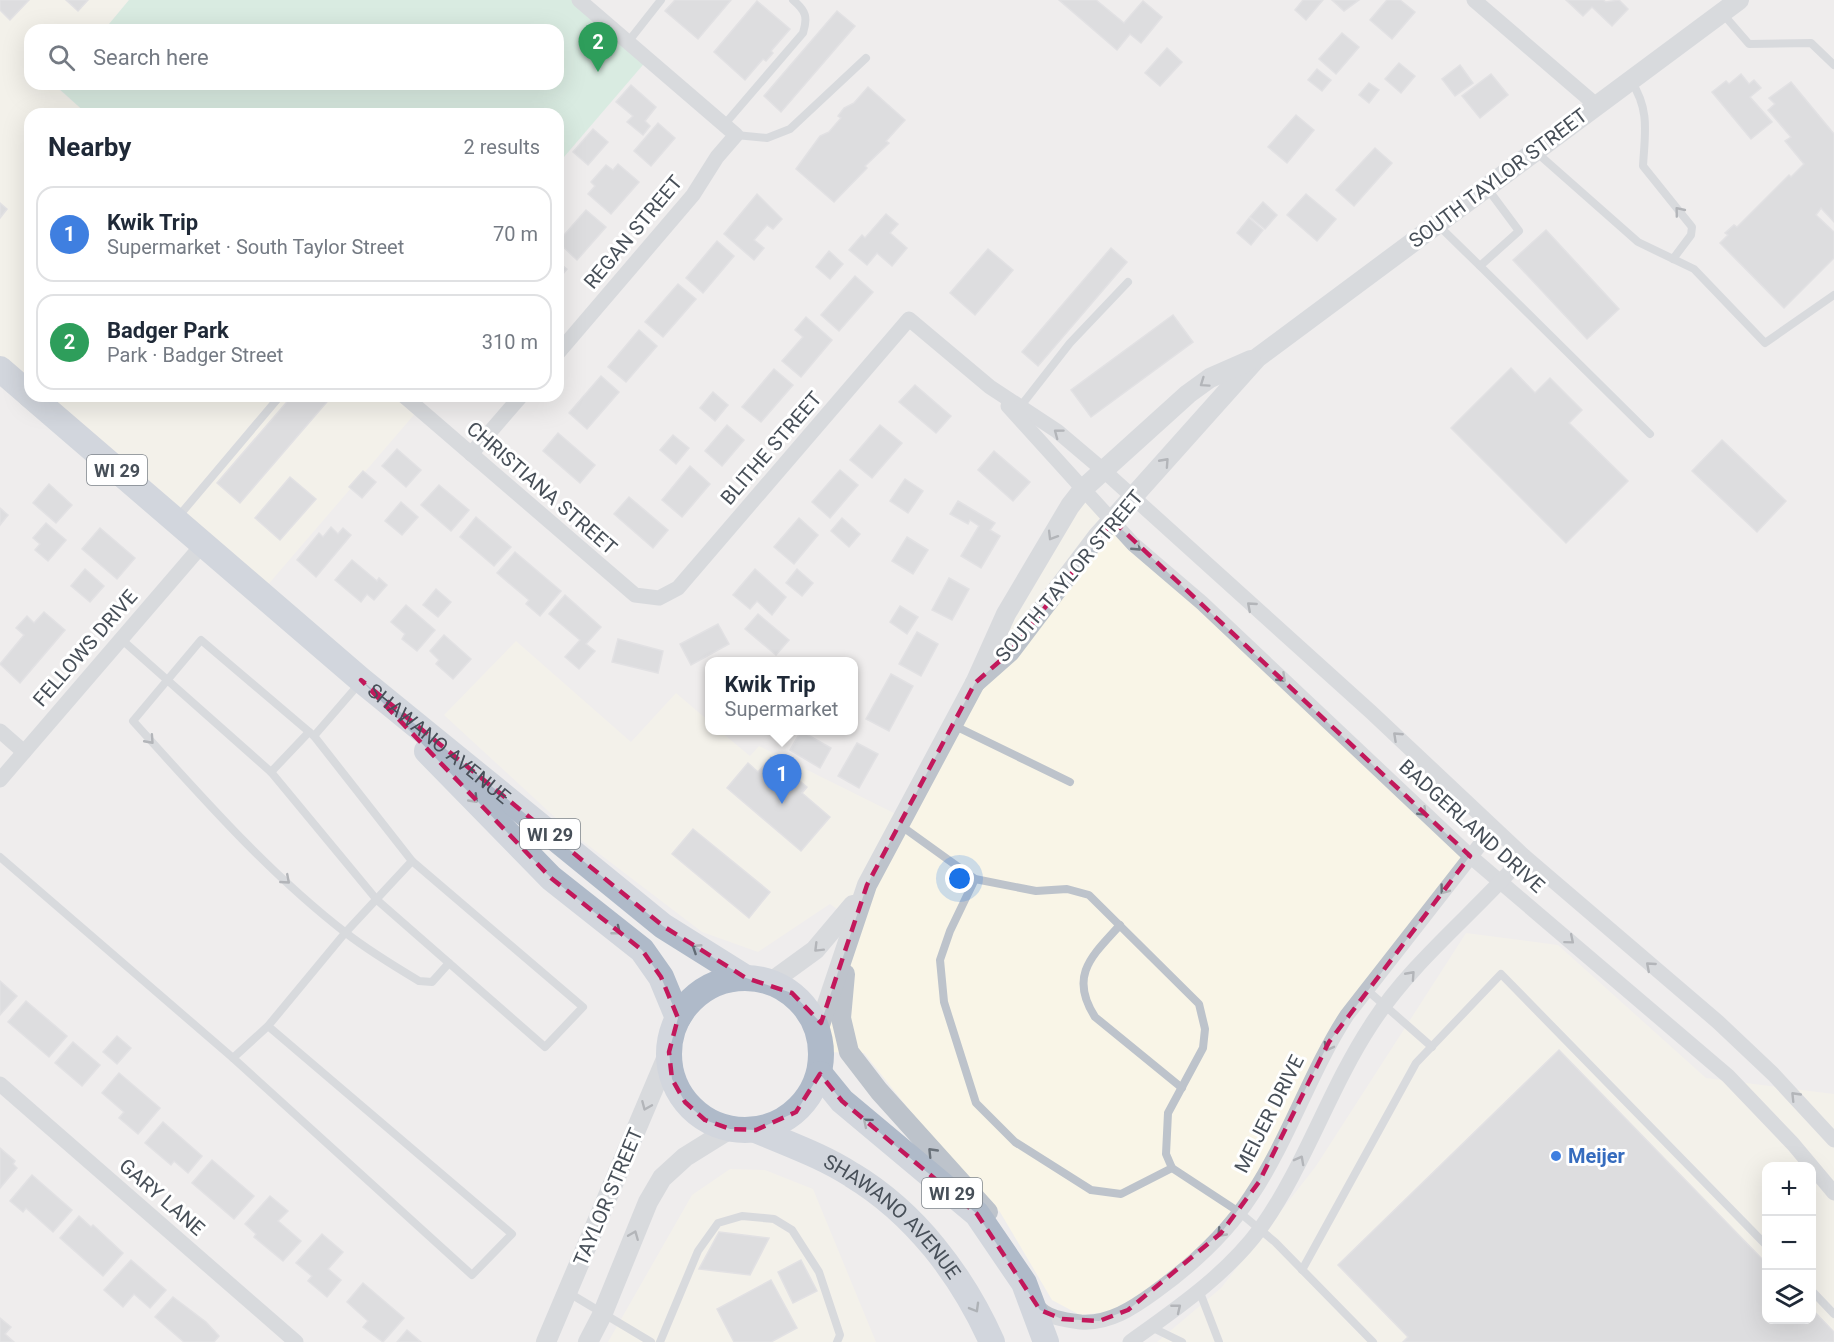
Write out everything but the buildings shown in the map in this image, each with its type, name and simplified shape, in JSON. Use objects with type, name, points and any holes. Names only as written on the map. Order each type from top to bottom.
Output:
[{"type":"main road","name":"SHAWANO AVENUE","points":[[0,369],[24,389]]},
{"type":"main road","name":"SHAWANO AVENUE","points":[[39,402],[361,680],[663,926],[746,978]]},
{"type":"main road","name":"SHAWANO AVENUE","points":[[361,680],[551,878],[642,950],[661,976],[678,1018]]},
{"type":"main road","name":"WI 29","points":[[746,978],[771,982],[792,993],[808,1010],[818,1031],[822,1052],[820,1074],[811,1095],[796,1112],[777,1124],[756,1130],[730,1130],[705,1120],[685,1102],[672,1079],[669,1052],[678,1018],[690,1001],[706,988],[726,980],[746,978]]},
{"type":"main road","name":"WI 29","points":[[820,1074],[842,1101],[977,1214],[1026,1289],[1046,1342]]},
{"type":"main road","name":"SHAWANO AVENUE","points":[[756,1130],[852,1175],[904,1215],[950,1265],[992,1342]]},
{"type":"street","points":[[579,0],[736,135]]},
{"type":"street","points":[[1474,0],[1596,105]]},
{"type":"street","name":"SOUTH TAYLOR STREET","points":[[975,683],[1010,652],[1097,537],[1257,358],[1739,0]]},
{"type":"street","name":"REGAN STREET","points":[[564,346],[693,195],[717,157],[736,135]]},
{"type":"street","name":"BLITHE STREET","points":[[659,598],[678,588],[909,319],[990,387]]},
{"type":"street","name":"SOUTH TAYLOR STREET","points":[[818,1031],[867,885],[975,683],[1006,614],[1070,506],[1084,488],[1103,470],[1195,389],[1210,378],[1257,358]]},
{"type":"street","name":"BADGERLAND DRIVE","points":[[990,387],[1057,432],[1103,470],[1132,499],[1371,712],[1524,856],[1718,1022],[1773,1074],[1834,1140]]},
{"type":"street","name":"BADGERLAND DRIVE","points":[[990,387],[1133,544],[1203,603],[1470,856],[1728,1076],[1793,1144],[1834,1193]]},
{"type":"street","name":"CHRISTIANA STREET","points":[[411,402],[635,595],[659,598]]},
{"type":"street","points":[[471,454],[516,402]]},
{"type":"street","name":"FELLOWS DRIVE","points":[[0,780],[203,544]]},
{"type":"street","points":[[0,731],[24,752]]},
{"type":"street","name":"MEIJER DRIVE","points":[[1026,1289],[1040,1310],[1062,1320],[1084,1322],[1111,1318],[1128,1310],[1164,1285],[1221,1233],[1239,1212],[1264,1173],[1329,1042],[1493,828]]},
{"type":"street","points":[[1130,1342],[1199,1290],[1229,1264],[1260,1229],[1292,1175],[1371,1024],[1422,963],[1501,883],[1524,856]]},
{"type":"street","name":"SOUTH TAYLOR STREET","points":[[771,982],[816,951],[867,885]]},
{"type":"street","points":[[849,935],[841,1017],[849,1052],[925,1144],[1003,1230],[1014,1250],[1026,1289]]},
{"type":"street","name":"TAYLOR STREET","points":[[546,1342],[669,1052]]},
{"type":"street","name":"GARY LANE","points":[[0,1084],[296,1342]]},
{"type":"street","name":"TAYLOR STREET","points":[[588,1342],[602,1315],[648,1202],[662,1178],[685,1157],[730,1130]]},
{"type":"lane","points":[[627,42],[661,0]]},
{"type":"lane","points":[[724,125],[803,33],[807,18],[804,10],[793,0]]},
{"type":"lane","points":[[1722,12],[1749,44],[1810,43],[1834,65]]},
{"type":"lane","points":[[736,135],[767,138],[790,129],[866,58]]},
{"type":"lane","points":[[1630,80],[1641,97],[1646,120],[1643,165],[1692,227],[1691,235],[1673,259]]},
{"type":"lane","points":[[1534,151],[1638,242],[1694,269],[1765,343],[1834,295]]},
{"type":"lane","points":[[1479,266],[1519,231],[1486,187]]},
{"type":"lane","points":[[1437,223],[1650,435]]},
{"type":"lane","points":[[1020,407],[1070,343],[1128,282]]},
{"type":"lane","points":[[175,520],[275,402]]},
{"type":"lane","points":[[121,639],[167,679],[271,772],[377,900],[449,963],[545,1047],[583,1007],[412,861],[311,734],[201,640],[167,679],[133,721],[221,817],[277,872],[345,933],[419,981],[432,982],[449,963]]},
{"type":"lane","points":[[271,772],[311,734],[361,680]]},
{"type":"lane","points":[[952,725],[1070,782]]},
{"type":"lane","points":[[899,825],[975,879],[1036,891],[1067,889],[1089,895],[1199,1004],[1205,1029],[1203,1048],[1168,1113],[1166,1154],[1172,1168],[1239,1212],[1260,1229],[1372,1342]]},
{"type":"lane","points":[[0,857],[233,1058],[472,1275],[512,1234],[268,1026]]},
{"type":"lane","points":[[233,1058],[268,1026],[345,933],[412,861]]},
{"type":"lane","points":[[975,879],[950,931],[940,960],[944,1002],[976,1103],[1015,1142],[1091,1190],[1121,1194],[1172,1168]]},
{"type":"lane","points":[[1120,925],[1088,961],[1083,980],[1088,1005],[1095,1017],[1182,1088]]},
{"type":"lane","points":[[1302,1269],[1416,1064],[1501,974],[1762,1240]]},
{"type":"lane","points":[[1367,990],[1432,1047]]},
{"type":"lane","points":[[660,1342],[689,1278],[698,1251],[718,1223],[742,1216],[774,1219],[792,1230],[819,1272],[840,1335],[837,1342]]},
{"type":"lane","points":[[1199,1290],[1219,1342]]},
{"type":"lane","points":[[568,1292],[602,1315],[651,1342]]},
{"type":"lane","points":[[1816,1295],[1834,1314]]},
{"type":"lane","points":[[1151,1327],[1182,1342]]},
{"type":"highlighted area","points":[[1113,521],[1470,856],[1329,1042],[1259,1182],[1221,1233],[1128,1310],[1099,1321],[1062,1319],[1040,1310],[977,1214],[842,1101],[820,1074],[796,1112],[756,1130],[730,1129],[705,1120],[685,1102],[672,1079],[669,1052],[678,1018],[661,977],[642,950],[551,878],[361,680],[663,926],[746,978],[792,993],[821,1023],[867,885],[975,683],[1010,652]]},
{"type":"shaded area","points":[[0,0],[129,0],[109,24],[24,24],[24,90],[59,90],[80,108],[24,108],[24,390],[0,369]]},
{"type":"shaded area","points":[[38,402],[411,402],[419,409],[260,594]]},
{"type":"shaded area","points":[[1084,488],[1470,856],[1347,1015],[1259,1182],[1187,1260],[1134,1300],[1107,1312],[1080,1315],[1052,1300],[1000,1212],[927,1132],[864,1053],[822,1052],[818,1031],[853,921],[830,904],[758,952],[702,932],[572,833],[444,715],[516,641],[631,742],[676,693],[705,718],[705,735],[725,735],[750,756],[759,746],[902,817]]},
{"type":"shaded area","points":[[1466,933],[1558,945],[1706,1078],[1834,1094],[1834,1342],[1157,1342],[1221,1288],[1316,1166]]},
{"type":"shaded area","points":[[730,1169],[765,1170],[813,1189],[876,1342],[608,1342],[692,1195]]},
{"type":"green space","points":[[129,0],[579,0],[648,59],[564,157],[564,108],[80,108],[60,90],[564,90],[564,24],[109,24]]},
{"type":"place","name":"Badger Park","points":[[598,72]]},
{"type":"place","name":"Kwik Trip","points":[[782,804]]},
{"type":"place","name":"Meijer","points":[[1556,1156]]}]
